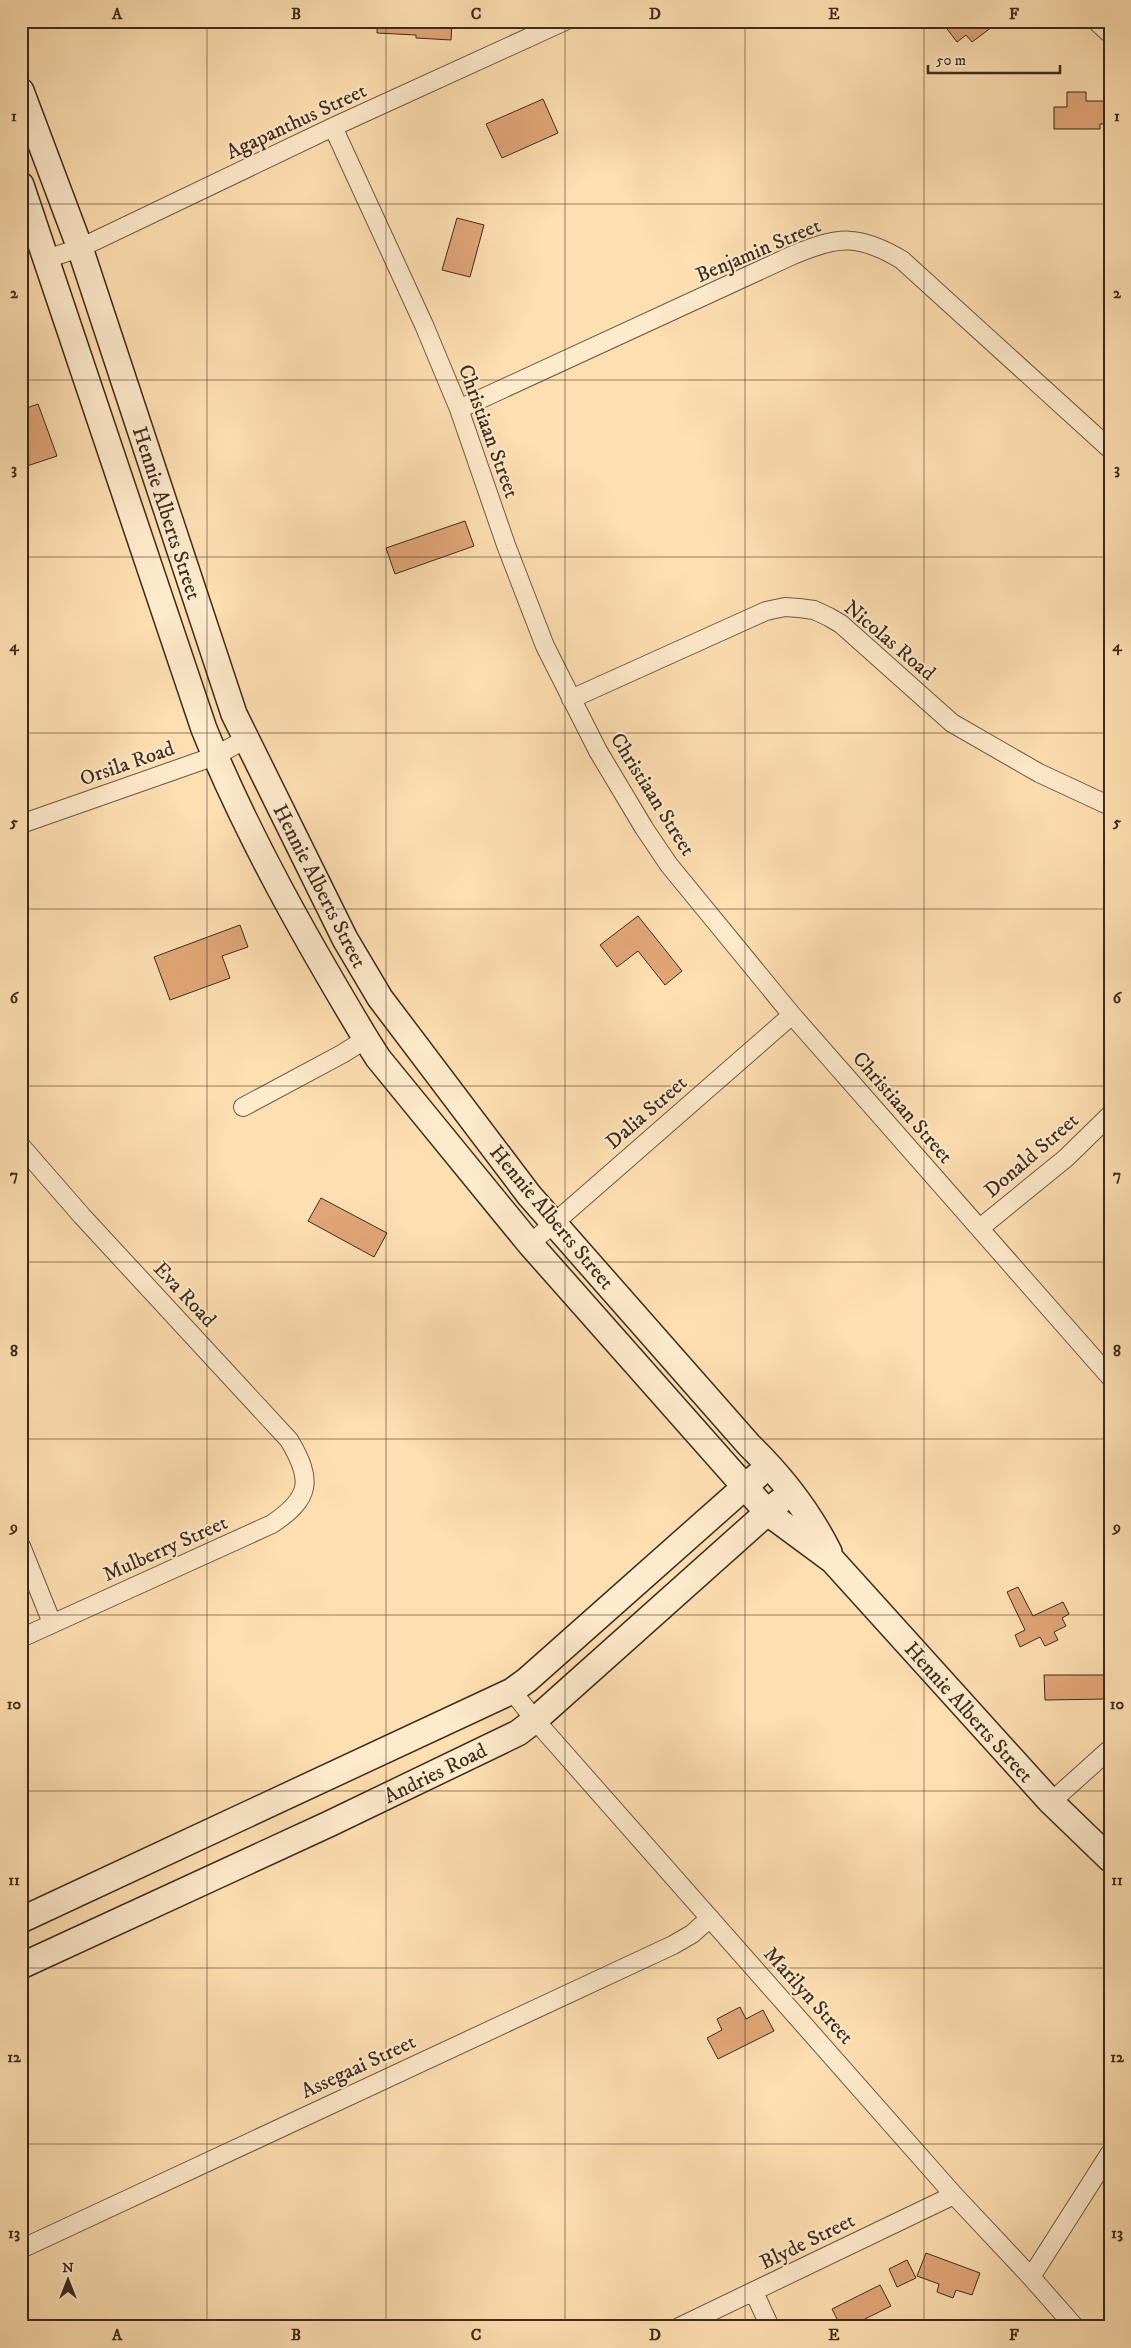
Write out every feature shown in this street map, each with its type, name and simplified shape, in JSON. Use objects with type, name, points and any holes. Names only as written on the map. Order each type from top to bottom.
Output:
[{"type":"street","name":"Agapanthus Street","points":[[46,259],[80,248],[333,127],[565,21]]},
{"type":"street","points":[[1096,21],[1110,34]]},
{"type":"street","name":"Hennie Alberts Street","points":[[21,91],[80,248],[234,714],[345,939],[380,998],[529,1195],[790,1490],[821,1537],[833,1561]]},
{"type":"street","name":"Christiaan Street","points":[[333,127],[421,318],[460,409],[506,545],[534,619],[571,699],[623,794],[670,865],[792,1015],[1110,1377]]},
{"type":"street","name":"Hennie Alberts Street","points":[[21,185],[194,702],[215,756],[287,904],[366,1039],[384,1065],[530,1244],[745,1488],[768,1512],[833,1561],[1051,1802],[1110,1859]]},
{"type":"street","name":"Benjamin Street","points":[[460,409],[794,255],[823,244],[857,240],[886,251],[902,260],[1110,449]]},
{"type":"street","name":"Nicolas Road","points":[[571,699],[766,611],[785,607],[814,610],[841,624],[952,723],[1038,773],[1110,806]]},
{"type":"street","name":"Orsila Road","points":[[21,824],[215,756],[246,739]]},
{"type":"street","name":"Dalia Street","points":[[530,1244],[792,1015]]},
{"type":"street","points":[[243,1107],[366,1039]]},
{"type":"street","name":"Donald Street","points":[[980,1228],[1066,1158],[1110,1115]]},
{"type":"street","name":"Eva Road","points":[[21,1146],[82,1216],[289,1440],[301,1460],[306,1478]]},
{"type":"street","name":"Andries Road","points":[[21,1920],[512,1691],[527,1680],[745,1488],[768,1464]]},
{"type":"street","name":"Mulberry Street","points":[[21,1638],[272,1524],[292,1510],[304,1494],[306,1478]]},
{"type":"street","name":"Andries Road","points":[[21,1966],[329,1824],[518,1733],[535,1720],[768,1512],[790,1490]]},
{"type":"street","points":[[21,1546],[52,1623]]},
{"type":"street","name":"Marilyn Street","points":[[512,1691],[535,1720],[954,2195],[1031,2276],[1075,2327]]},
{"type":"street","points":[[1051,1802],[1110,1749]]},
{"type":"street","name":"Assegaai Street","points":[[21,2249],[673,1945],[692,1934],[710,1918]]},
{"type":"street","points":[[1031,2276],[1110,2153]]},
{"type":"street","name":"Blyde Street","points":[[679,2327],[954,2195]]},
{"type":"street","points":[[754,2292],[770,2327]]},
{"type":"building","points":[[377,21],[452,21],[451,40],[416,38],[416,35],[377,33]]},
{"type":"building","points":[[941,21],[1000,21],[972,42],[966,35],[957,42]]},
{"type":"building","points":[[1067,92],[1086,92],[1086,101],[1110,101],[1110,124],[1100,124],[1100,129],[1054,129],[1054,107],[1067,107]]},
{"type":"building","points":[[543,99],[558,133],[502,158],[486,124]]},
{"type":"building","points":[[457,218],[484,225],[470,277],[442,270]]},
{"type":"building","points":[[38,404],[57,456],[21,468],[21,410]]},
{"type":"building","points":[[465,521],[474,546],[395,574],[386,548]]},
{"type":"building","points":[[638,916],[682,971],[665,985],[638,951],[617,967],[600,945]]},
{"type":"building","points":[[240,925],[248,947],[222,956],[230,978],[170,1000],[154,957]]},
{"type":"building","points":[[321,1198],[387,1233],[374,1257],[308,1221]]},
{"type":"building","points":[[1018,1587],[1033,1616],[1063,1602],[1069,1614],[1062,1618],[1066,1626],[1054,1632],[1058,1640],[1045,1646],[1040,1637],[1020,1647],[1015,1635],[1025,1630],[1007,1592]]},
{"type":"building","points":[[1044,1675],[1107,1675],[1107,1699],[1045,1700]]},
{"type":"building","points":[[740,2007],[746,2019],[763,2010],[774,2031],[718,2059],[707,2038],[722,2030],[717,2019]]},
{"type":"building","points":[[926,2253],[980,2273],[972,2295],[956,2290],[953,2298],[937,2292],[939,2284],[917,2276]]},
{"type":"building","points":[[907,2260],[916,2278],[897,2287],[889,2269]]},
{"type":"building","points":[[880,2285],[891,2306],[849,2327],[841,2327],[832,2309]]}]
